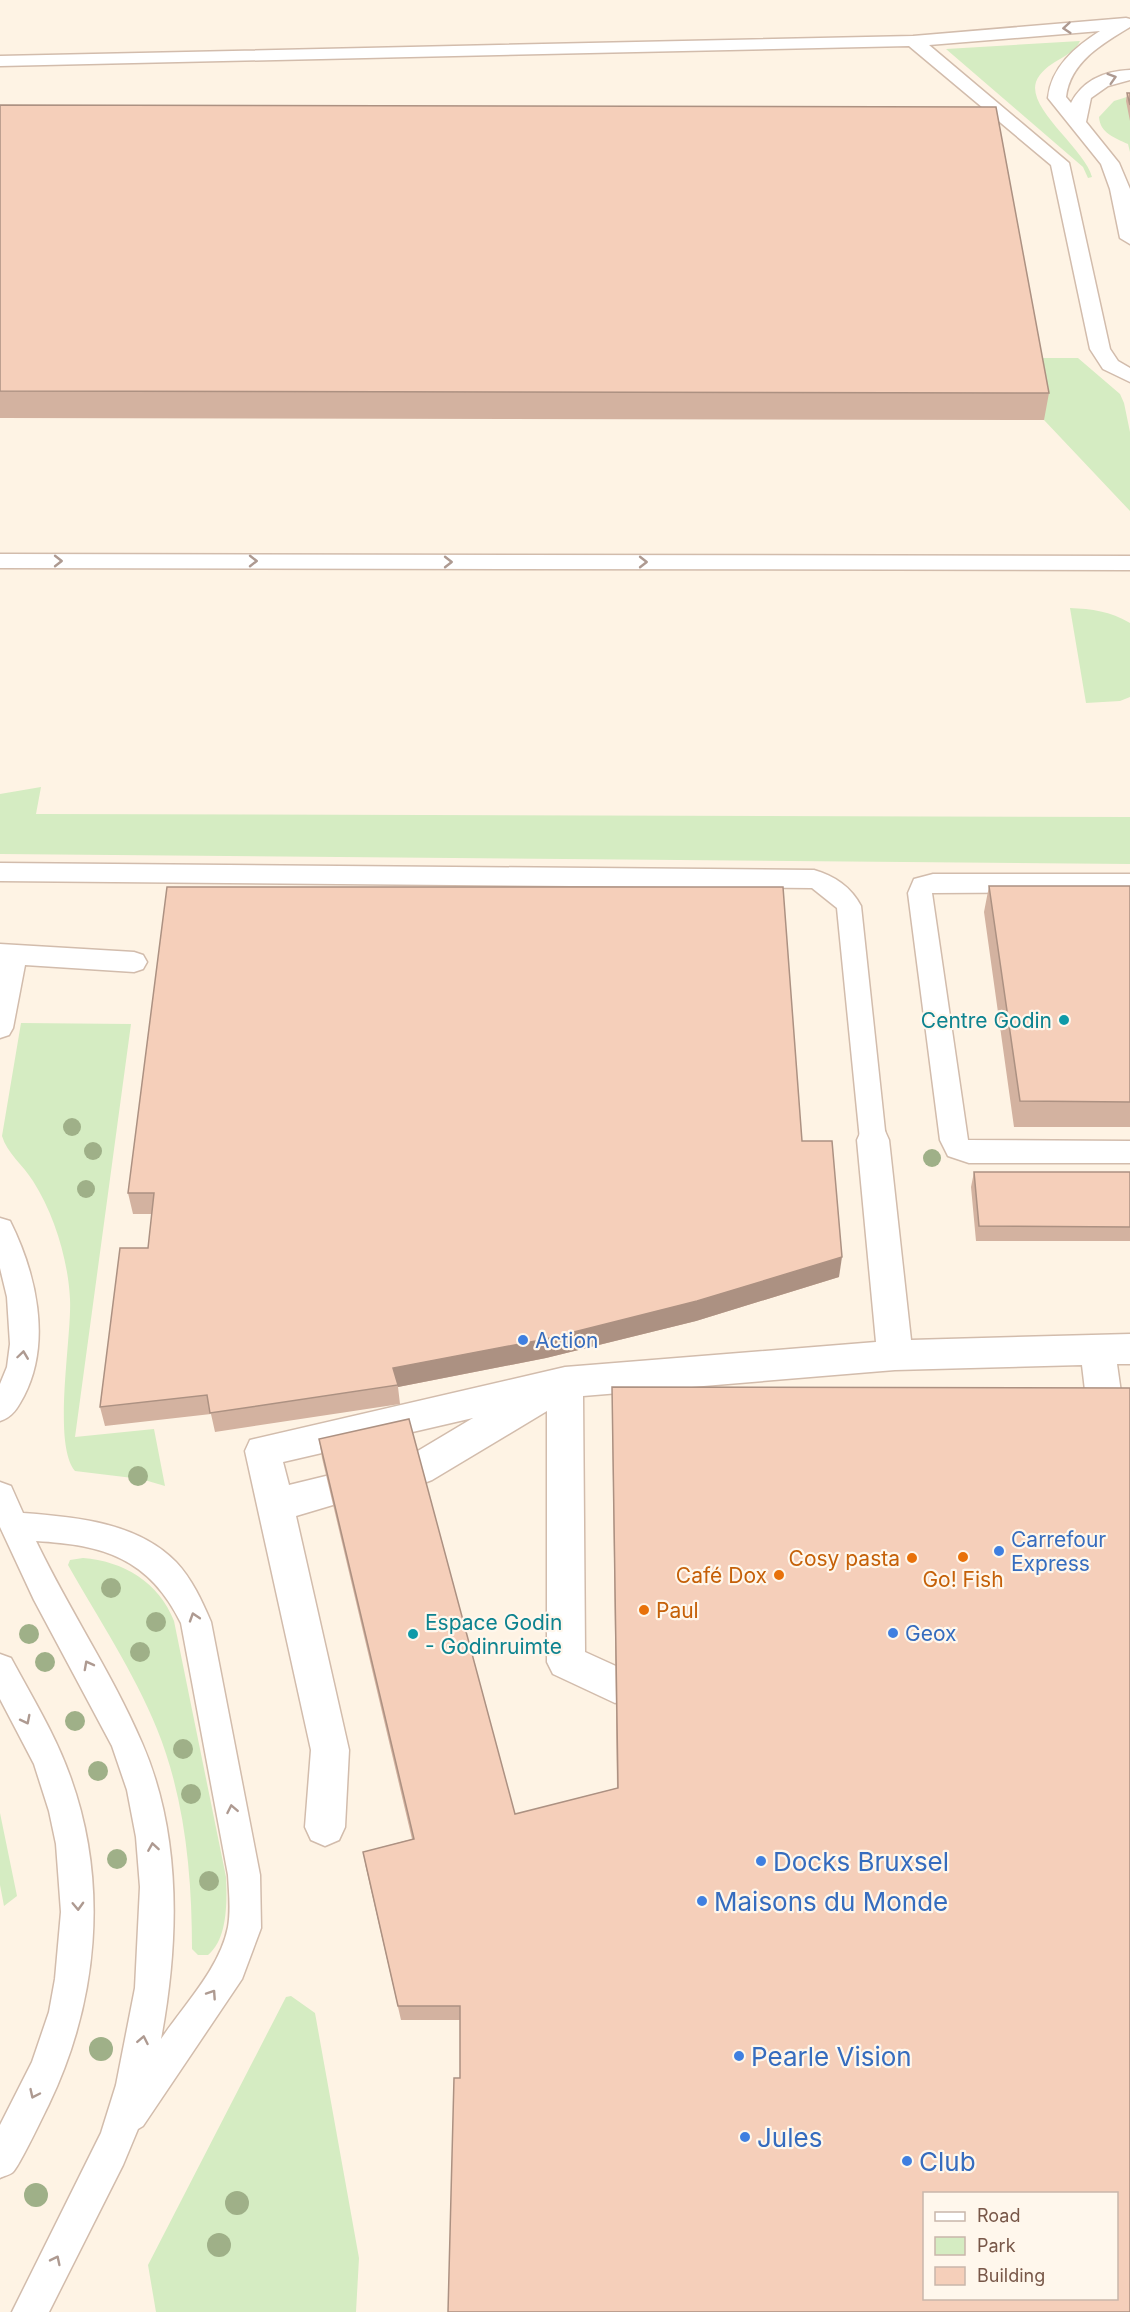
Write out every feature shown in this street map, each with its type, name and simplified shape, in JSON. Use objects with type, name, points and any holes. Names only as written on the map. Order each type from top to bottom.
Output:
[{"type":"street","points":[[873,1140],[895,1355]]},
{"type":"street","points":[[325,1827],[330,1750],[263,1451],[565,1382],[895,1355],[1114,1349],[1106,1407]]},
{"type":"street","points":[[419,1469],[565,1382]]},
{"type":"street","points":[[565,1382],[566,1662],[615,1685]]},
{"type":"street","points":[[275,1505],[330,1491]]},
{"type":"lane","points":[[0,61],[913,40],[1128,22]]},
{"type":"lane","points":[[1128,22],[1107,33],[1064,69],[1056,85],[1057,98],[1110,163],[1120,189],[1130,237]]},
{"type":"lane","points":[[913,40],[1060,163],[1100,349],[1110,364],[1130,376]]},
{"type":"lane","points":[[1078,121],[1080,102],[1092,88],[1107,79],[1130,75]]},
{"type":"lane","points":[[0,561],[1130,563]]},
{"type":"lane","points":[[0,872],[814,879],[829,885],[841,894],[849,906],[873,1140]]},
{"type":"lane","points":[[1130,883],[933,882],[923,885],[920,893],[953,1140],[958,1148],[969,1152],[1130,1152]]},
{"type":"lane","points":[[0,1028],[7,955],[134,962]]},
{"type":"lane","points":[[0,1229],[11,1254],[22,1296],[25,1340],[22,1362],[15,1384],[0,1408]]},
{"type":"lane","points":[[0,1495],[44,1588],[87,1662],[129,1747],[145,1798],[155,1853],[157,1912],[155,1977],[141,2050],[120,2130]]},
{"type":"lane","points":[[15,1526],[59,1529],[123,1543],[143,1552],[175,1580],[187,1598],[196,1622],[239,1842],[246,1909],[238,1950],[230,1967],[120,2130],[30,2312]]},
{"type":"lane","points":[[0,1668],[54,1776],[68,1822],[76,1879],[79,1939],[69,1997],[55,2047],[0,2160]]},
{"type":"green space","points":[[1080,41],[1071,52],[1045,69],[1036,82],[1036,93],[1048,117],[1087,166],[1092,177],[1088,178],[1083,167],[946,49]]},
{"type":"green space","points":[[1130,96],[1130,152],[1128,144],[1105,131],[1099,117],[1114,101]]},
{"type":"green space","points":[[1033,358],[1078,358],[1120,394],[1130,432],[1130,511],[1044,420]]},
{"type":"green space","points":[[1070,608],[1101,611],[1130,623],[1130,697],[1120,701],[1086,703]]},
{"type":"green space","points":[[41,787],[36,814],[1130,817],[1130,864],[0,854],[0,794]]},
{"type":"green space","points":[[21,1023],[131,1024],[75,1437],[154,1429],[165,1486],[141,1479],[75,1471],[68,1457],[64,1415],[70,1299],[63,1253],[59,1237],[41,1194],[2,1136]]},
{"type":"green space","points":[[83,1558],[112,1564],[138,1576],[159,1595],[174,1621],[226,1877],[223,1930],[215,1948],[208,1955],[198,1955],[192,1949],[185,1837],[167,1755],[138,1687],[68,1565],[70,1560]]},
{"type":"green space","points":[[0,1813],[17,1896],[4,1906],[0,1885]]},
{"type":"green space","points":[[291,1996],[315,2013],[359,2258],[356,2312],[156,2312],[148,2265],[286,1997]]},
{"type":"building","points":[[0,105],[996,107],[1049,393],[0,391]]},
{"type":"building","name":"Centre Godin","points":[[989,886],[1130,886],[1130,1102],[1020,1101]]},
{"type":"building","points":[[167,887],[783,887],[802,1141],[832,1141],[842,1257],[697,1301],[546,1339],[393,1368],[398,1385],[210,1413],[207,1395],[100,1407],[120,1248],[148,1248],[154,1193],[128,1193]]},
{"type":"building","points":[[974,1172],[1130,1172],[1130,1227],[979,1226]]},
{"type":"building","name":"Docks Bruxsel","points":[[612,1387],[1130,1388],[1130,2312],[448,2312],[454,2078],[460,2078],[460,2006],[398,2006],[363,1852],[414,1839],[319,1439],[409,1419],[515,1814],[618,1788]]},
{"type":"place","name":"Centre Godin","points":[[1064,1020]]},
{"type":"place","name":"Action","points":[[523,1340]]},
{"type":"place","name":"Carrefour Express","points":[[999,1551]]},
{"type":"place","name":"Go! Fish","points":[[963,1557]]},
{"type":"place","name":"Cosy pasta","points":[[912,1558]]},
{"type":"place","name":"Café Dox","points":[[779,1575]]},
{"type":"place","name":"Paul","points":[[644,1610]]},
{"type":"place","name":"Geox","points":[[893,1633]]},
{"type":"place","name":"Espace Godin - Godinruimte","points":[[413,1634]]},
{"type":"place","name":"Docks Bruxsel","points":[[761,1861]]},
{"type":"place","name":"Maisons du Monde","points":[[702,1901]]},
{"type":"place","name":"Pearle Vision","points":[[739,2056]]},
{"type":"place","name":"Jules","points":[[745,2137]]},
{"type":"place","name":"Club","points":[[907,2161]]}]
